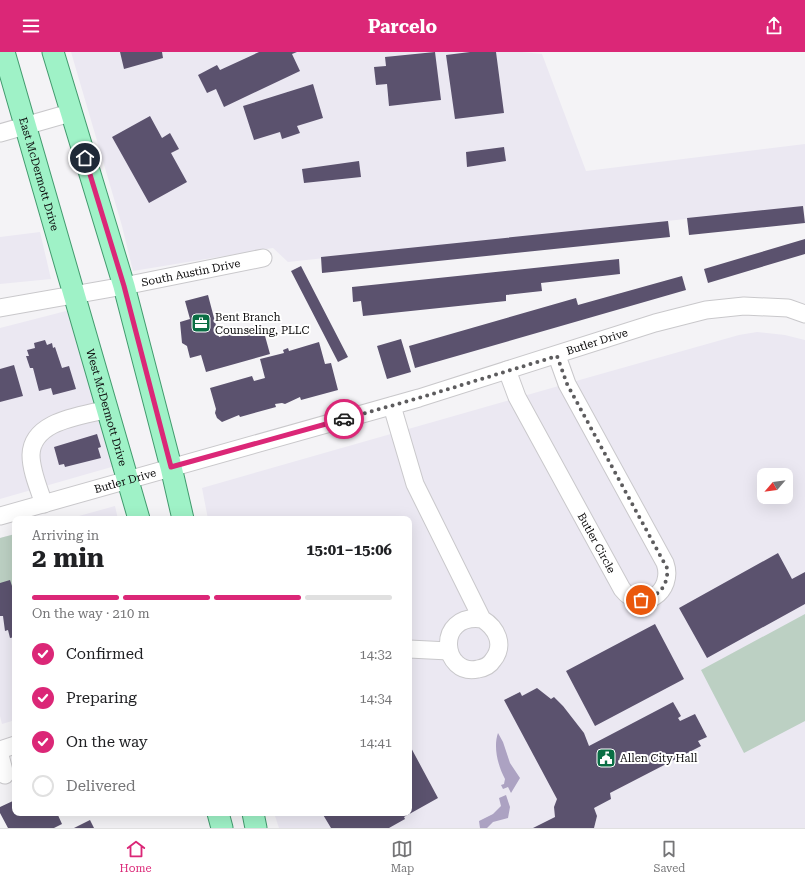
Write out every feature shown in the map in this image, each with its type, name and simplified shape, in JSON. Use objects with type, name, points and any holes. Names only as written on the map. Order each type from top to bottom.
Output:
[{"type":"main road","name":"East McDermott Drive","points":[[4,52],[75,295]]},
{"type":"main road","points":[[52,52],[124,286],[182,516]]},
{"type":"main road","name":"West McDermott Drive","points":[[75,295],[137,516]]},
{"type":"main road","points":[[219,816],[222,828]]},
{"type":"main road","points":[[254,816],[256,828]]},
{"type":"street","points":[[0,133],[70,113]]},
{"type":"street","name":"South Austin Drive","points":[[0,308],[124,286],[262,258]]},
{"type":"street","name":"Butler Drive","points":[[0,516],[392,406],[557,356],[655,323],[706,310],[744,306],[788,308],[805,314]]},
{"type":"street","name":"Butler Circle","points":[[507,370],[517,397],[622,589],[633,599],[641,600],[650,598],[661,591],[666,581],[668,575],[665,563],[567,384],[557,356]]},
{"type":"street","points":[[392,406],[415,484],[482,620]]},
{"type":"street","points":[[44,504],[32,455],[34,443],[43,430],[54,423],[108,409]]},
{"type":"street","points":[[472,618],[482,620],[491,624],[498,638],[498,652],[493,661],[485,667],[475,670],[456,664],[448,646],[449,636],[454,627],[462,621],[472,618]]},
{"type":"street","points":[[412,649],[449,651]]},
{"type":"street","points":[[0,750],[12,746]]},
{"type":"street","points":[[0,755],[7,774]]},
{"type":"shaded area","points":[[71,52],[522,52],[542,54],[586,171],[805,144],[805,206],[288,262],[273,248],[133,271],[122,226]]},
{"type":"shaded area","points":[[40,232],[51,279],[0,284],[0,237]]},
{"type":"shaded area","points":[[70,310],[115,466],[0,499],[0,328]]},
{"type":"shaded area","points":[[757,332],[785,335],[805,340],[805,828],[279,828],[275,816],[412,816],[412,516],[207,516],[202,488],[739,335]]},
{"type":"shaded area","points":[[115,506],[117,516],[79,516]]},
{"type":"shaded area","points":[[12,535],[12,721],[2,724],[0,716],[0,538]]},
{"type":"shaded area","points":[[498,733],[503,742],[510,763],[520,778],[511,793],[508,787],[503,789],[501,785],[504,784],[505,779],[500,768],[496,750]]},
{"type":"shaded area","points":[[506,795],[510,807],[508,818],[493,822],[487,828],[480,828],[479,821],[493,814],[501,806],[499,798]]},
{"type":"green space","points":[[12,535],[12,588],[0,592],[0,538]]},
{"type":"green space","points":[[805,614],[805,721],[744,753],[701,670]]},
{"type":"building","points":[[120,52],[162,52],[163,58],[124,69]]},
{"type":"building","points":[[259,52],[297,52],[292,54],[300,71],[224,107],[216,89],[207,93],[198,75],[217,65],[220,70]]},
{"type":"building","points":[[435,52],[441,100],[389,106],[387,84],[376,85],[374,67],[386,66],[385,57]]},
{"type":"building","points":[[470,52],[496,52],[504,113],[455,119],[446,55]]},
{"type":"building","points":[[313,84],[323,118],[297,126],[300,133],[282,139],[280,132],[254,140],[243,106]]},
{"type":"building","points":[[150,116],[162,138],[170,133],[179,149],[171,153],[187,182],[149,203],[112,137]]},
{"type":"building","points":[[504,147],[506,161],[467,167],[466,152]]},
{"type":"building","points":[[359,161],[361,177],[304,183],[302,169]]},
{"type":"building","points":[[803,206],[805,223],[689,235],[687,218]]},
{"type":"building","points":[[668,221],[670,237],[322,273],[321,257]]},
{"type":"building","points":[[805,239],[805,254],[708,283],[704,269]]},
{"type":"building","points":[[619,259],[620,274],[541,283],[542,291],[506,295],[506,301],[363,316],[361,301],[353,302],[352,287]]},
{"type":"building","points":[[301,266],[348,357],[338,362],[291,271]]},
{"type":"building","points":[[682,276],[686,290],[415,368],[409,346],[576,298],[578,305]]},
{"type":"building","points":[[208,295],[219,337],[262,325],[270,354],[206,372],[201,355],[190,358],[187,346],[182,343],[180,322],[190,319],[185,301]]},
{"type":"building","points":[[401,339],[411,372],[387,379],[377,346]]},
{"type":"building","points":[[45,340],[47,345],[52,343],[53,348],[55,347],[62,368],[69,366],[76,389],[53,395],[51,388],[39,391],[33,368],[30,368],[26,356],[29,356],[27,350],[35,348],[34,343]]},
{"type":"building","points":[[319,342],[325,364],[331,363],[338,390],[301,400],[300,397],[285,404],[275,404],[276,407],[240,417],[239,415],[222,422],[217,418],[210,388],[252,376],[254,381],[265,378],[260,359],[284,353],[283,350],[288,348],[289,351]]},
{"type":"building","points":[[14,365],[23,396],[0,402],[0,369]]},
{"type":"building","points":[[97,434],[101,447],[98,448],[101,458],[65,467],[64,464],[59,465],[54,447]]},
{"type":"building","points":[[778,553],[792,579],[805,572],[805,604],[707,658],[679,608]]},
{"type":"building","points":[[10,580],[12,586],[12,638],[10,638],[8,630],[5,631],[3,616],[0,616],[0,583]]},
{"type":"building","points":[[655,624],[684,679],[595,726],[566,671]]},
{"type":"building","name":"Allen City Hall","points":[[537,688],[551,699],[554,697],[563,706],[584,733],[589,746],[673,702],[681,716],[678,718],[680,721],[695,714],[707,737],[698,741],[701,746],[610,793],[611,799],[594,808],[597,816],[594,828],[533,828],[555,817],[554,807],[557,799],[504,700],[520,692],[522,696]]},
{"type":"building","points":[[412,750],[438,798],[412,813]]},
{"type":"building","points":[[12,801],[12,816],[58,816],[62,824],[54,828],[8,828],[0,813],[0,807]]},
{"type":"building","points":[[324,816],[406,816],[404,817],[405,819],[389,828],[331,828]]},
{"type":"building","points":[[90,820],[94,828],[74,828]]},
{"type":"way so far","points":[[344,419],[557,356],[567,384],[667,568],[668,575],[661,591],[646,600],[641,600]]},
{"type":"place","name":"Bent Branch Counseling, PLLC","points":[[201,323]]},
{"type":"place","name":"Allen City Hall","points":[[606,758]]},
{"type":"route","points":[[85,158],[124,286],[171,467],[344,419]]}]
